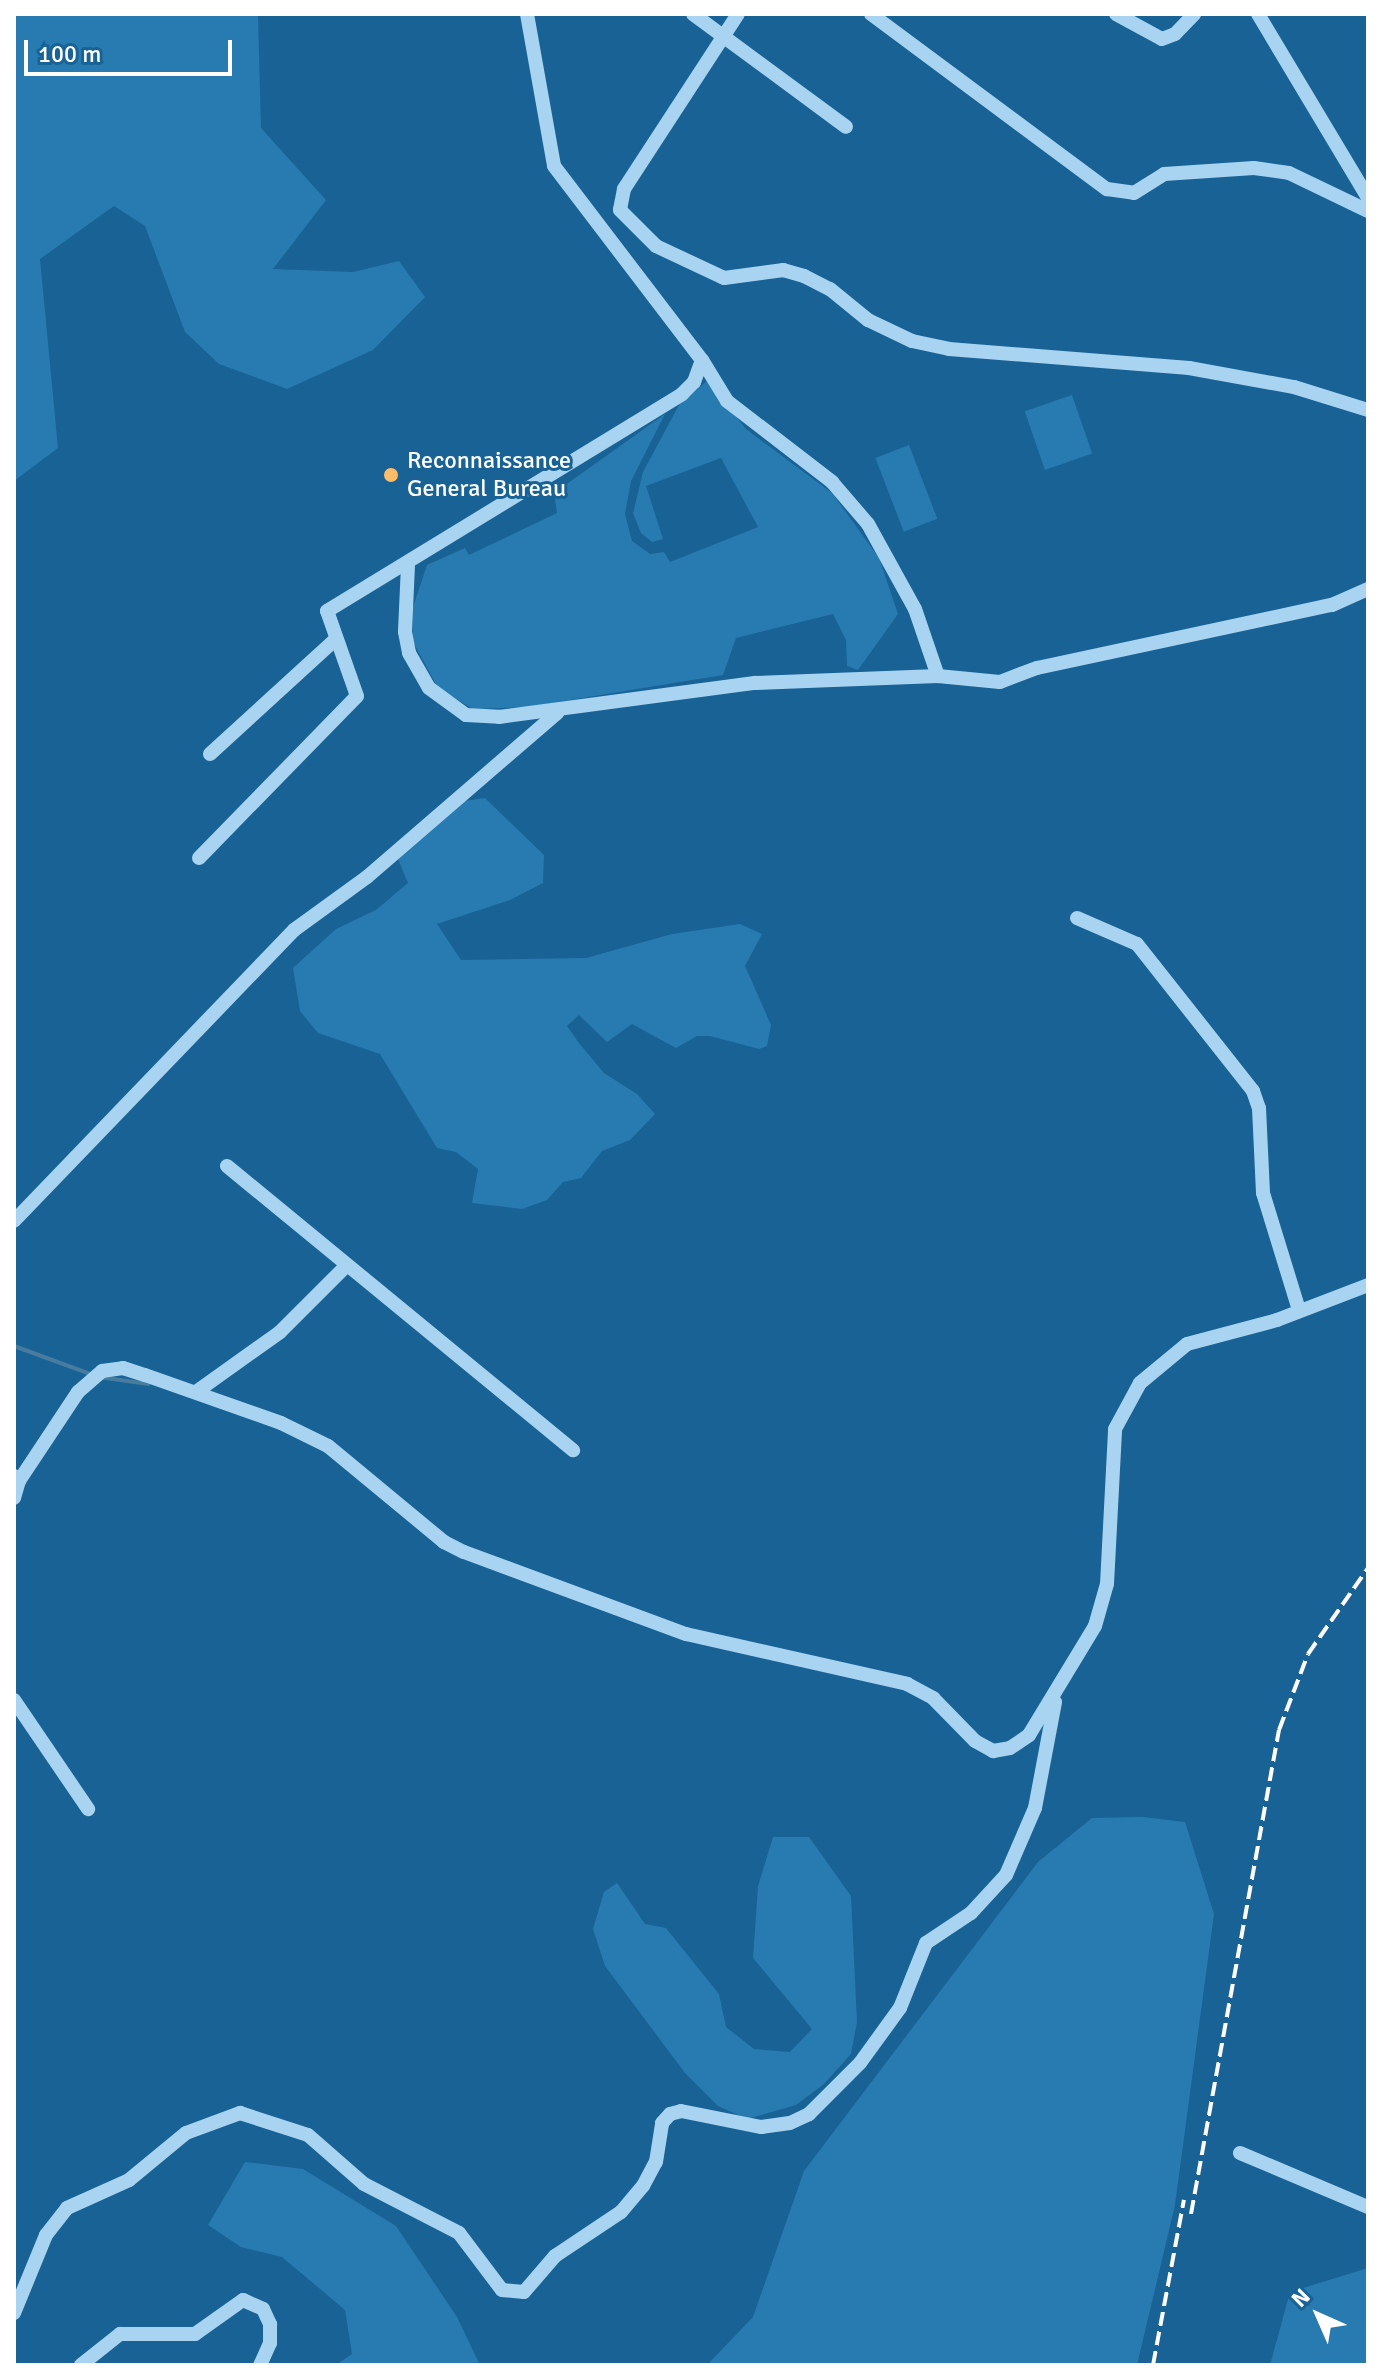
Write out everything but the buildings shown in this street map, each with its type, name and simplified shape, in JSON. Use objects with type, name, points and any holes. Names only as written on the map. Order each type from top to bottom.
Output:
[{"type":"street","points":[[527,14],[554,166],[702,360],[727,401],[832,482],[868,524],[915,609],[938,676]]},
{"type":"street","points":[[693,14],[846,127]]},
{"type":"street","points":[[738,14],[624,189],[620,210],[656,246],[724,278],[783,270],[804,276],[830,289],[868,320],[936,347],[1189,368],[1294,387],[1368,410]]},
{"type":"street","points":[[871,14],[1107,189],[1134,193],[1164,174],[1254,168],[1289,173],[1368,211]]},
{"type":"street","points":[[1116,14],[1162,39],[1175,34],[1194,14]]},
{"type":"street","points":[[1258,14],[1368,198]]},
{"type":"street","points":[[199,858],[350,709],[357,696],[327,611],[408,565],[682,394],[694,382],[702,360]]},
{"type":"street","points":[[408,565],[405,632],[409,653],[429,688],[466,715],[558,712],[755,683],[938,676],[1000,682],[1037,668],[1332,605],[1368,589]]},
{"type":"street","points":[[210,754],[336,639]]},
{"type":"street","points":[[14,1221],[294,930],[367,877],[461,791],[527,744],[558,712]]},
{"type":"street","points":[[1077,918],[1137,944],[1253,1091],[1259,1108],[1263,1193],[1299,1310]]},
{"type":"street","points":[[227,1166],[345,1267],[573,1450]]},
{"type":"street","points":[[196,1392],[280,1332],[345,1267]]},
{"type":"street","points":[[14,1498],[16,1478],[78,1392],[95,1377],[123,1368],[196,1392],[328,1446],[444,1542],[464,1552],[686,1634],[907,1684],[933,1698],[975,1741],[993,1751],[1010,1748],[1029,1735],[1057,1694],[1095,1626],[1107,1584],[1110,1459],[1125,1407],[1163,1360],[1187,1344],[1368,1285]]},
{"type":"street","points":[[14,2313],[46,2235],[67,2208],[129,2180],[186,2133],[240,2113],[308,2135],[364,2184],[459,2233],[502,2290],[524,2292],[555,2256],[621,2212],[643,2186],[656,2162],[662,2123],[670,2114],[681,2111],[761,2127],[790,2123],[809,2114],[860,2063],[900,2008],[926,1943],[971,1913],[1006,1875],[1035,1808],[1057,1694]]},
{"type":"street","points":[[14,1700],[88,1809]]},
{"type":"street","points":[[1240,2153],[1368,2207]]},
{"type":"street","points":[[81,2365],[120,2334],[195,2334],[243,2300],[263,2309],[270,2324],[270,2343],[260,2365]]},
{"type":"shaded area","points":[[14,14],[258,14],[261,128],[326,200],[273,269],[353,272],[399,261],[425,297],[373,350],[287,389],[219,364],[185,332],[145,226],[114,206],[40,259],[58,448],[14,481]]},
{"type":"shaded area","points":[[707,381],[746,429],[832,493],[879,558],[898,614],[858,670],[847,666],[846,640],[833,614],[736,638],[723,675],[527,707],[473,709],[438,688],[413,642],[412,610],[427,565],[465,548],[469,555],[557,513],[554,493],[665,414],[631,481],[625,514],[632,541],[650,554],[664,552],[670,562],[758,527],[721,458],[646,486],[663,539],[652,542],[641,533],[633,513],[643,472],[679,405]]},
{"type":"shaded area","points":[[1072,395],[1092,454],[1045,470],[1025,411]]},
{"type":"shaded area","points":[[909,445],[937,519],[904,532],[875,458]]},
{"type":"shaded area","points":[[485,798],[544,855],[543,883],[510,900],[437,924],[461,960],[586,958],[672,934],[740,924],[762,934],[745,966],[771,1025],[767,1046],[759,1049],[710,1036],[697,1036],[676,1048],[632,1024],[607,1042],[579,1015],[567,1026],[579,1043],[604,1073],[637,1094],[655,1114],[630,1140],[602,1151],[581,1178],[563,1182],[547,1200],[522,1209],[472,1203],[478,1169],[456,1152],[437,1148],[380,1054],[318,1033],[300,1011],[293,968],[336,929],[376,910],[408,883],[398,859],[458,802]]},
{"type":"shaded area","points":[[1143,1817],[1185,1822],[1214,1914],[1175,2205],[1137,2365],[707,2365],[753,2317],[804,2171],[1038,1862],[1092,1818]]},
{"type":"shaded area","points":[[773,1837],[809,1837],[851,1896],[857,2022],[851,2054],[824,2084],[796,2105],[747,2119],[718,2106],[685,2073],[605,1966],[593,1929],[604,1892],[617,1883],[645,1924],[666,1928],[719,1994],[726,2027],[754,2049],[790,2052],[812,2029],[753,1958],[758,1886]]},
{"type":"shaded area","points":[[245,2162],[303,2169],[396,2226],[457,2317],[480,2365],[336,2365],[352,2354],[345,2310],[282,2257],[241,2247],[208,2225]]},
{"type":"shaded area","points":[[1368,2268],[1368,2365],[1270,2365],[1290,2292]]},
{"type":"waterway","points":[[14,1346],[90,1374]]},
{"type":"waterway","points":[[99,1377],[149,1384]]},
{"type":"railway","points":[[1191,2214],[1279,1730],[1308,1654],[1368,1568]]},
{"type":"railway","points":[[1153,2365],[1184,2200]]},
{"type":"place","name":"Reconnaissance General Bureau","points":[[391,475]]}]
